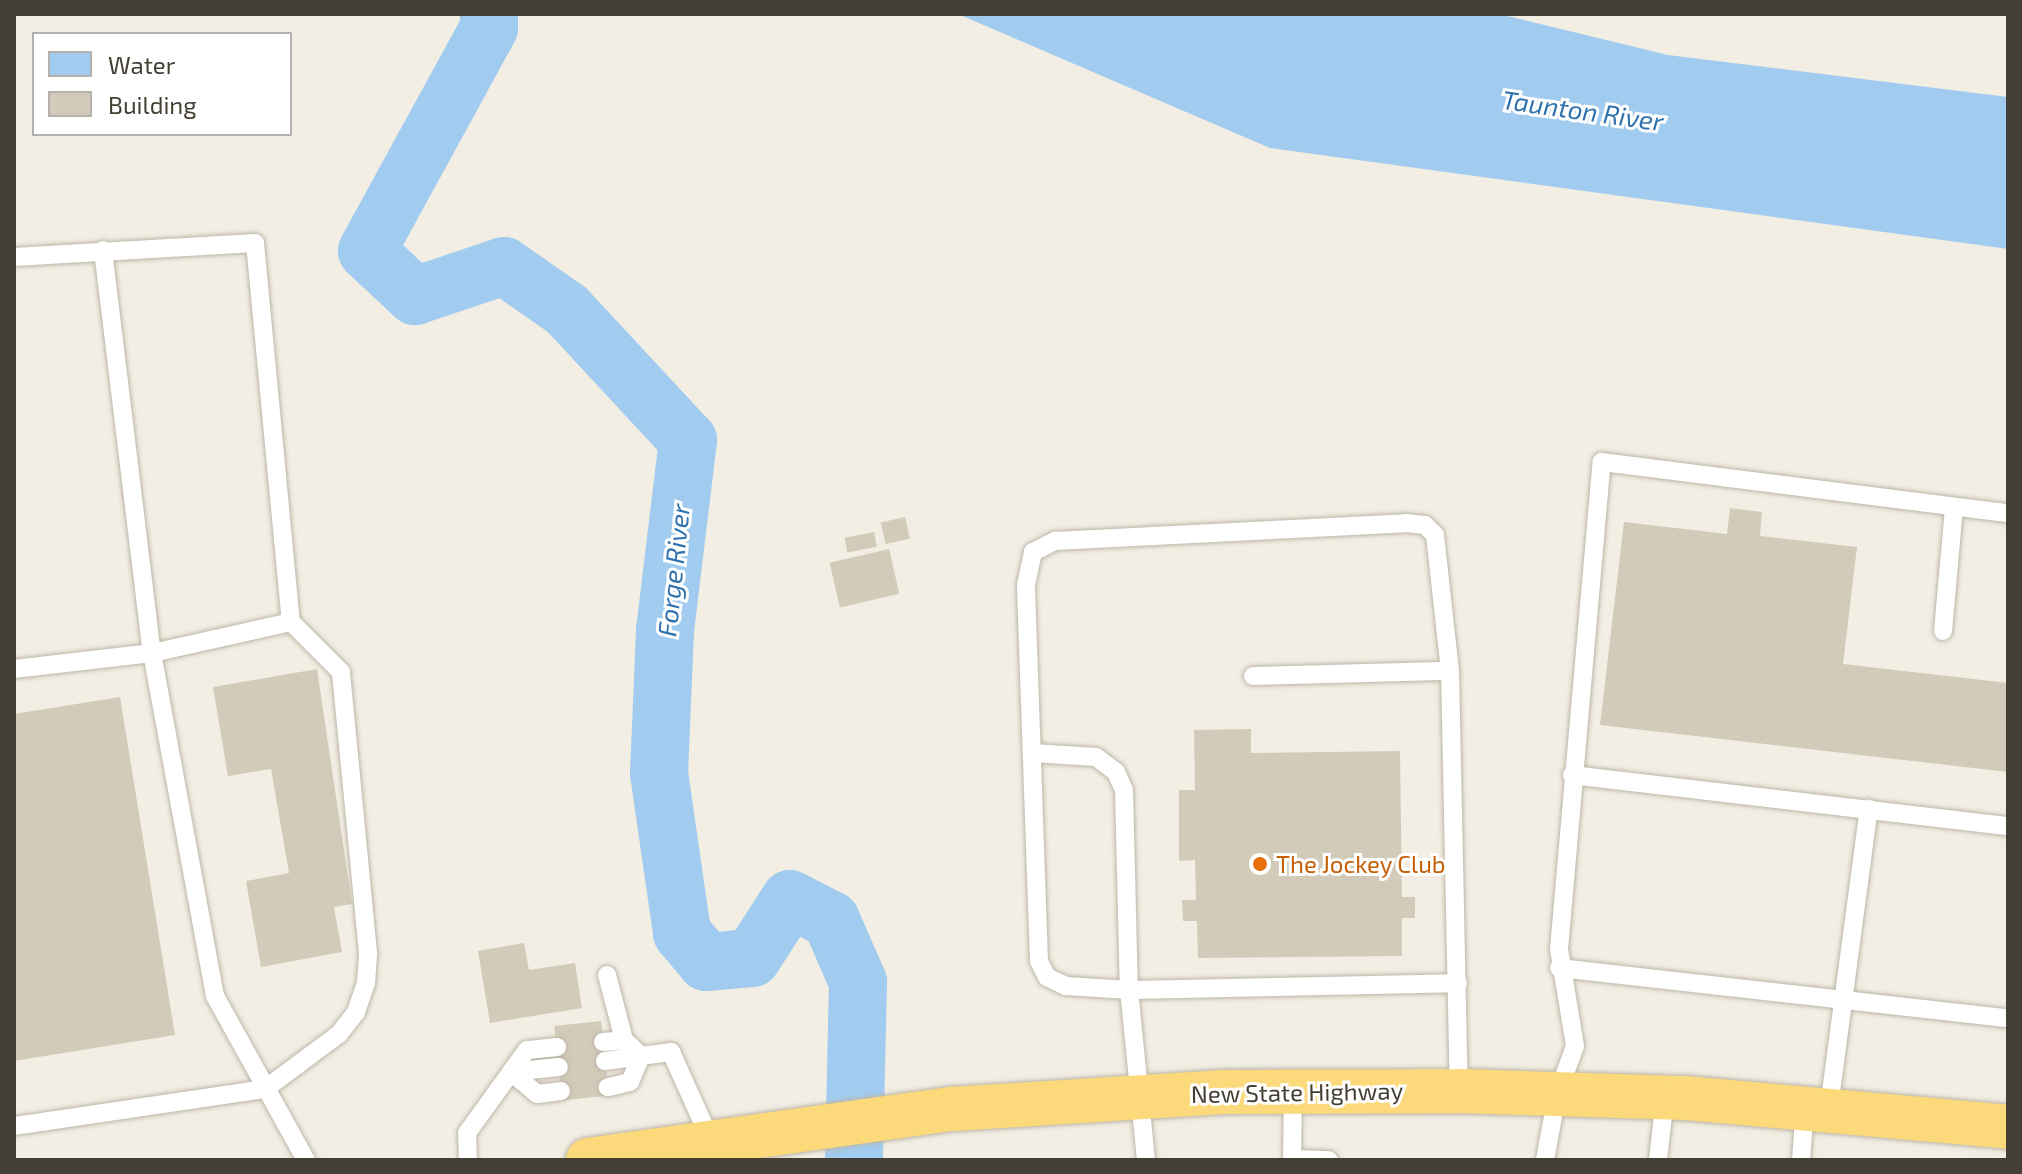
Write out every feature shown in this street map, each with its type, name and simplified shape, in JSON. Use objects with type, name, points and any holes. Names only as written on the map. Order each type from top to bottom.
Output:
[{"type":"highway","name":"New State Highway","points":[[588,1160],[710,1150],[808,1126],[908,1114],[1139,1096],[1293,1091],[1459,1091],[1665,1098],[1817,1106],[2008,1127]]},
{"type":"lane","points":[[14,257],[255,243],[291,622],[341,672],[368,953],[366,983],[356,1012],[339,1034],[265,1089],[14,1126]]},
{"type":"lane","points":[[103,250],[152,653],[215,996],[306,1160]]},
{"type":"lane","points":[[1545,1160],[1557,1095],[1575,1046],[1559,968],[1572,775],[1602,462],[2008,513]]},
{"type":"lane","points":[[1943,631],[1954,507]]},
{"type":"lane","points":[[1458,983],[1129,990],[1066,986],[1047,977],[1039,961],[1027,567],[1033,552],[1055,541],[1425,525],[1440,549],[1450,671],[1458,983],[1459,1091]]},
{"type":"lane","points":[[14,669],[152,653],[291,622]]},
{"type":"lane","points":[[1253,676],[1450,671]]},
{"type":"lane","points":[[1033,753],[1076,752],[1096,757],[1116,772],[1124,790],[1129,990],[1146,1160]]},
{"type":"lane","points":[[1572,775],[2008,826]]},
{"type":"lane","points":[[1801,1160],[1846,1000],[1869,809]]},
{"type":"lane","points":[[1559,968],[2008,1018]]},
{"type":"lane","points":[[607,975],[624,1040],[641,1056]]},
{"type":"lane","points":[[624,1040],[604,1052],[641,1056],[671,1052],[710,1150]]},
{"type":"lane","points":[[468,1160],[467,1133],[527,1050],[557,1047]]},
{"type":"lane","points":[[608,1087],[630,1082],[641,1056]]},
{"type":"lane","points":[[511,1072],[559,1067]]},
{"type":"lane","points":[[511,1072],[537,1094],[561,1091]]},
{"type":"lane","points":[[1293,1091],[1292,1160],[1329,1160]]},
{"type":"lane","points":[[1658,1160],[1665,1098]]},
{"type":"water","name":"Taunton River","points":[[958,14],[1499,14],[1668,55],[2008,97],[2008,249],[1270,148]]},
{"type":"building","points":[[1730,508],[1762,512],[1760,536],[1857,547],[1843,664],[2008,683],[2008,772],[1600,725],[1624,522],[1727,534]]},
{"type":"building","points":[[905,517],[910,538],[886,544],[881,523]]},
{"type":"building","points":[[874,532],[877,547],[847,552],[845,538]]},
{"type":"building","points":[[889,549],[899,594],[840,608],[830,563]]},
{"type":"building","points":[[317,669],[352,904],[334,907],[342,952],[261,967],[246,881],[289,873],[271,769],[228,776],[213,687]]},
{"type":"building","points":[[120,697],[175,1035],[14,1061],[14,714]]},
{"type":"building","points":[[1251,729],[1251,753],[1400,751],[1402,897],[1415,897],[1415,918],[1402,918],[1402,956],[1198,958],[1197,921],[1183,921],[1182,900],[1196,900],[1195,860],[1179,861],[1179,790],[1195,790],[1194,730]]},
{"type":"building","points":[[524,943],[529,970],[575,963],[582,1008],[490,1023],[478,951]]},
{"type":"building","points":[[601,1021],[609,1096],[562,1101],[554,1026]]},
{"type":"waterway","name":"Forge River","points":[[489,14],[489,28],[367,251],[415,296],[504,266],[567,310],[688,440],[665,631],[659,773],[682,933],[706,962],[752,958],[790,899],[831,920],[858,982],[854,1160]]},
{"type":"place","name":"The Jockey Club","points":[[1260,864]]}]
